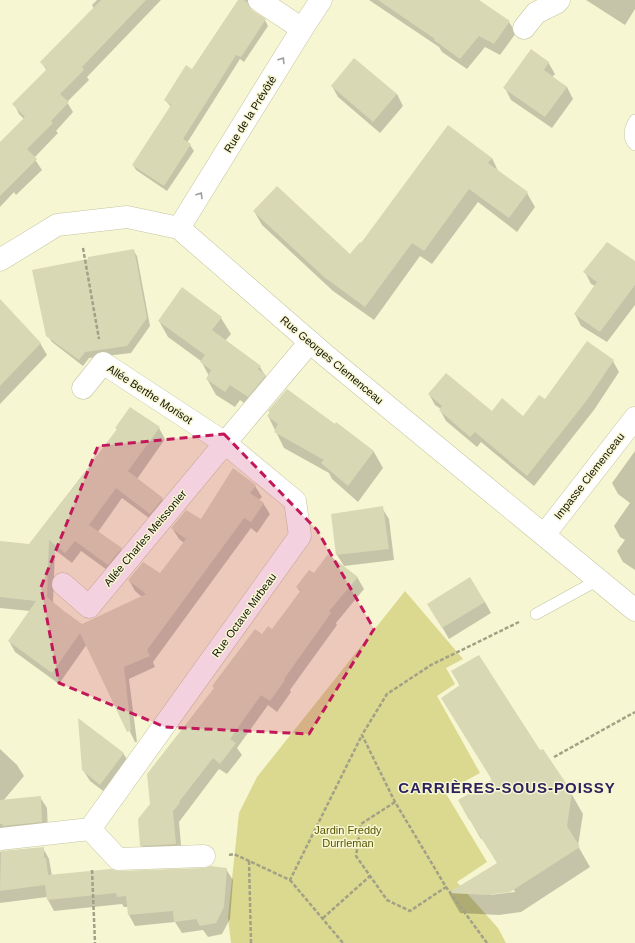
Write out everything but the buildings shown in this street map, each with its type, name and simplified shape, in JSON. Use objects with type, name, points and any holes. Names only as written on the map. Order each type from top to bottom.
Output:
[{"type":"street","points":[[259,0],[302,29]]},
{"type":"street","name":"Rue de la Prévôté","points":[[179,228],[302,29],[322,0]]},
{"type":"street","points":[[524,28],[536,13],[556,3],[558,0]]},
{"type":"street","points":[[0,260],[58,225],[127,218],[179,228]]},
{"type":"street","name":"Rue Georges Clemenceau","points":[[179,228],[310,342],[635,610]]},
{"type":"street","points":[[225,443],[310,342]]},
{"type":"street","name":"Allée Berthe Morisot","points":[[83,388],[103,363],[225,443]]},
{"type":"street","name":"Impasse Clemenceau","points":[[544,535],[635,418]]},
{"type":"street","name":"Allée Charles Meissonier","points":[[62,584],[89,607],[225,443]]},
{"type":"street","name":"Rue Octave Mirbeau","points":[[90,829],[300,536],[295,501],[225,443]]},
{"type":"street","points":[[0,839],[90,829],[118,859],[204,856]]},
{"type":"lane","points":[[635,120],[631,126],[630,137],[632,143],[635,145]]},
{"type":"lane","points":[[536,614],[598,580]]},
{"type":"path","points":[[79,223],[103,363]]},
{"type":"path","points":[[290,880],[362,735],[388,694],[431,665],[536,614]]},
{"type":"path","points":[[554,757],[635,712]]},
{"type":"path","points":[[362,735],[395,802],[446,887],[487,943]]},
{"type":"path","points":[[395,802],[361,824],[356,856],[387,900],[410,911],[446,887]]},
{"type":"path","points":[[90,829],[95,943]]},
{"type":"path","points":[[234,854],[290,880],[343,943]]},
{"type":"path","points":[[249,861],[251,943]]},
{"type":"path","points":[[323,918],[370,876]]},
{"type":"highlighted area","points":[[224,434],[317,530],[374,629],[309,734],[165,727],[59,683],[41,587],[98,446]]},
{"type":"green space","name":"Jardin Freddy Durrleman","points":[[405,591],[463,659],[446,668],[455,684],[437,696],[480,773],[445,792],[487,862],[457,882],[498,928],[506,943],[231,943],[228,917],[239,813],[257,777]]},
{"type":"district","name":"CARRIÈRES-SOUS-POISSY","points":[[507,788]]}]
